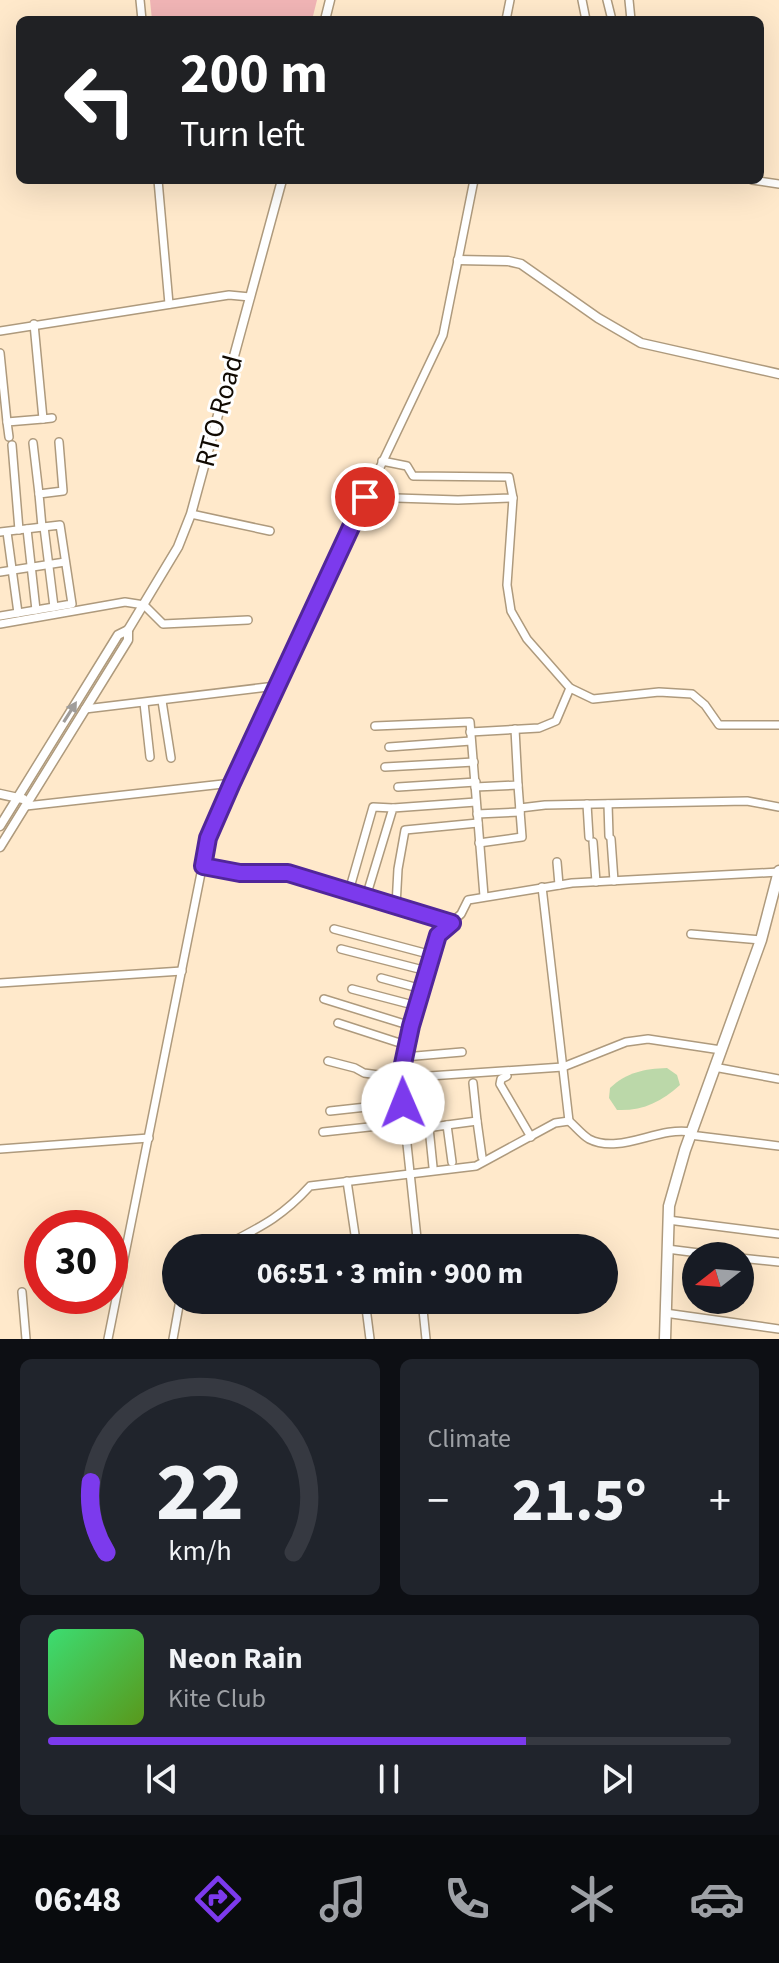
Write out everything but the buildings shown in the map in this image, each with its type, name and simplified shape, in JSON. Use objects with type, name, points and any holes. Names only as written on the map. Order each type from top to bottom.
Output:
[{"type":"main road","points":[[665,1339],[669,1206],[714,1067],[761,940],[779,872]]},
{"type":"street","points":[[158,184],[169,304]]},
{"type":"street","name":"RTO Road","points":[[0,826],[118,635],[128,630],[178,547],[191,514],[281,184]]},
{"type":"street","points":[[108,1339],[208,838],[276,686],[443,335],[473,184]]},
{"type":"street","points":[[458,260],[521,264],[598,318],[641,343],[779,374]]},
{"type":"street","points":[[0,331],[229,295],[250,297]]},
{"type":"street","points":[[34,324],[43,419]]},
{"type":"street","points":[[0,353],[7,422],[36,610]]},
{"type":"street","points":[[7,422],[52,418]]},
{"type":"street","points":[[39,494],[63,491],[59,442]]},
{"type":"street","points":[[33,443],[54,607]]},
{"type":"street","points":[[382,461],[407,466],[413,476],[509,477],[513,498],[507,585],[511,611],[527,639],[570,688],[593,699],[659,692],[692,694],[705,705],[719,725],[779,725]]},
{"type":"street","points":[[365,497],[513,498]]},
{"type":"street","points":[[191,514],[270,531]]},
{"type":"street","points":[[0,616],[18,613],[36,610],[54,607],[72,604],[60,525],[3,532],[18,613]]},
{"type":"street","points":[[0,572],[65,562]]},
{"type":"street","points":[[0,624],[125,602],[144,605],[163,624],[248,620]]},
{"type":"street","name":"RTO Road","points":[[0,847],[128,640],[128,630]]},
{"type":"street","points":[[85,709],[276,686]]},
{"type":"street","points":[[389,747],[539,728],[556,721],[570,688]]},
{"type":"street","points":[[162,701],[171,758]]},
{"type":"street","points":[[144,703],[150,757]]},
{"type":"street","points":[[375,726],[470,722],[484,896]]},
{"type":"street","points":[[479,843],[522,837],[515,729]]},
{"type":"street","points":[[50,745],[59,751]]},
{"type":"street","points":[[385,767],[474,762]]},
{"type":"street","points":[[0,805],[11,808],[232,783]]},
{"type":"street","points":[[398,787],[518,785]]},
{"type":"street","points":[[0,794],[18,798],[26,805]]},
{"type":"street","points":[[477,814],[587,804],[747,801],[779,807]]},
{"type":"street","points":[[349,891],[373,807],[476,802]]},
{"type":"street","points":[[587,804],[596,882]]},
{"type":"street","points":[[608,804],[614,881]]},
{"type":"street","points":[[366,897],[393,808]]},
{"type":"street","points":[[396,906],[405,830],[478,823]]},
{"type":"street","points":[[557,862],[559,885]]},
{"type":"street","points":[[203,866],[240,873],[288,873],[452,923]]},
{"type":"street","points":[[417,1234],[400,1078],[411,1026],[438,935],[461,914],[468,900],[559,885],[779,872]]},
{"type":"street","points":[[542,887],[569,1121],[589,1139],[610,1144],[680,1130],[779,1146]]},
{"type":"street","points":[[334,929],[432,955]]},
{"type":"street","points":[[691,934],[761,940]]},
{"type":"street","points":[[341,949],[427,971]]},
{"type":"street","points":[[0,983],[182,971]]},
{"type":"street","points":[[381,978],[422,989]]},
{"type":"street","points":[[352,989],[417,1006]]},
{"type":"street","points":[[324,999],[411,1026]]},
{"type":"street","points":[[338,1023],[406,1045]]},
{"type":"street","points":[[328,1061],[364,1073],[400,1078],[563,1067],[626,1042],[648,1039],[721,1050]]},
{"type":"street","points":[[404,1057],[462,1052]]},
{"type":"street","points":[[714,1067],[779,1079]]},
{"type":"street","points":[[507,1076],[501,1079],[500,1084],[531,1137]]},
{"type":"street","points":[[473,1083],[482,1157]]},
{"type":"street","points":[[426,1098],[433,1167]]},
{"type":"street","points":[[330,1111],[403,1103]]},
{"type":"street","points":[[323,1132],[429,1127],[477,1121]]},
{"type":"street","points":[[248,1234],[270,1223],[310,1186],[476,1166],[560,1121],[569,1121]]},
{"type":"street","points":[[447,1125],[452,1162]]},
{"type":"street","points":[[0,1149],[149,1138]]},
{"type":"street","points":[[347,1181],[355,1234]]},
{"type":"street","points":[[668,1220],[779,1234]]},
{"type":"street","points":[[667,1249],[682,1251]]},
{"type":"street","points":[[754,1259],[779,1262]]},
{"type":"street","points":[[22,1292],[26,1339]]},
{"type":"street","points":[[665,1313],[779,1329]]},
{"type":"street","points":[[173,1339],[177,1314]]},
{"type":"street","points":[[367,1314],[370,1339]]},
{"type":"street","points":[[423,1314],[426,1339]]},
{"type":"shaded area","points":[[150,0],[317,0],[313,16],[152,16]]},
{"type":"shaded area","points":[[667,1068],[677,1075],[680,1085],[659,1101],[635,1109],[617,1110],[609,1098],[610,1088],[623,1078]]},
{"type":"route","points":[[365,497],[232,783],[208,838],[203,866],[240,873],[288,873],[452,923],[438,935],[411,1026],[400,1078],[403,1103]]}]
